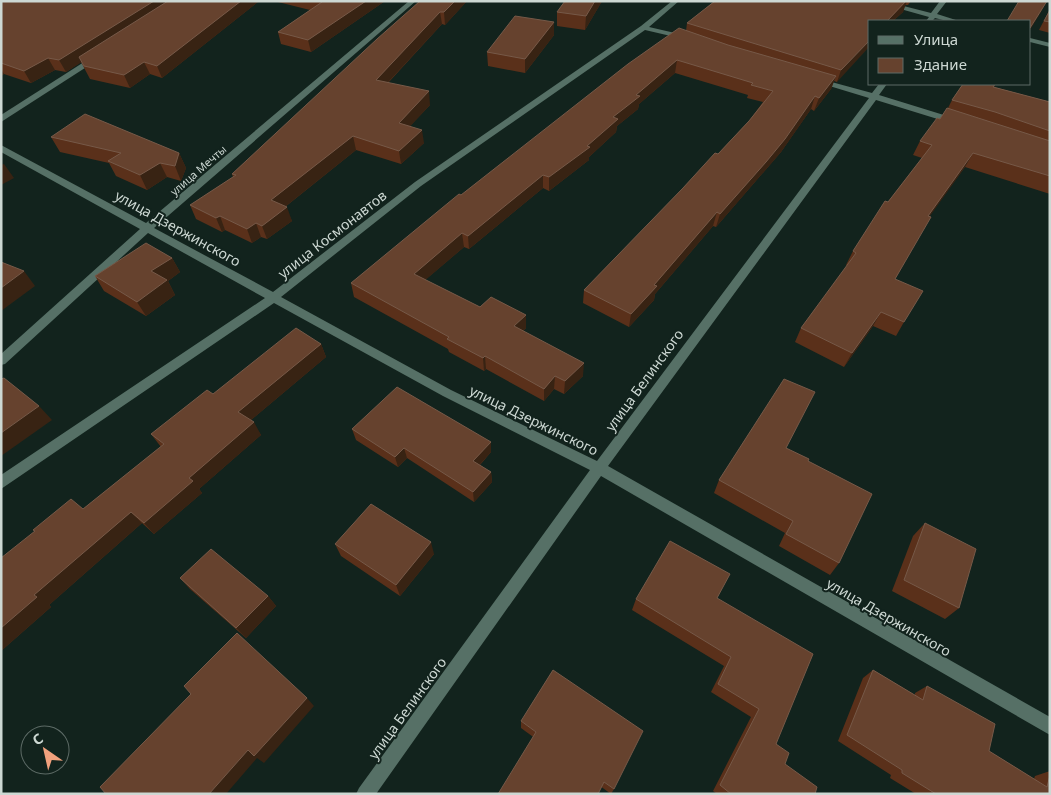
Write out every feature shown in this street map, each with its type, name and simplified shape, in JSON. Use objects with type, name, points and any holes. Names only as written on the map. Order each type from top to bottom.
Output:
[{"type":"street","name":"улица Мечты","points":[[1,361],[148,228],[413,1]]},
{"type":"street","name":"улица Космонавтов","points":[[1,484],[274,297],[418,184],[644,28],[676,1]]},
{"type":"street","points":[[875,1],[931,18],[947,20]]},
{"type":"street","points":[[931,18],[944,1]]},
{"type":"street","points":[[644,28],[696,43]]},
{"type":"street","points":[[1031,40],[1050,45]]},
{"type":"street","points":[[1,119],[102,55]]},
{"type":"street","points":[[808,76],[874,96],[915,111],[966,125]]},
{"type":"street","name":"улица Белинского","points":[[365,794],[599,468],[882,85]]},
{"type":"street","name":"улица Дзержинского","points":[[1,148],[447,393],[599,468],[1050,726]]},
{"type":"building","points":[[1,1],[154,1],[59,60],[48,58],[24,71],[1,63]]},
{"type":"building","points":[[168,1],[241,1],[157,66],[144,62],[124,75],[84,66],[79,57]]},
{"type":"building","points":[[318,1],[366,1],[308,40],[278,32],[322,2]]},
{"type":"building","points":[[420,1],[455,1],[444,12],[440,12],[376,80],[429,91],[399,123],[422,130],[399,151],[353,136],[271,200],[287,207],[262,226],[256,223],[247,229],[220,216],[216,218],[190,205],[236,175],[232,174]]},
{"type":"building","points":[[565,1],[595,1],[586,16],[557,12]]},
{"type":"building","points":[[715,1],[906,1],[888,20],[868,20],[868,42],[841,70],[687,23]]},
{"type":"building","points":[[1019,1],[1047,1],[1031,26],[1031,20],[1008,20]]},
{"type":"building","points":[[1050,10],[1050,22],[1044,21]]},
{"type":"building","points":[[515,16],[554,22],[525,59],[487,52]]},
{"type":"building","points":[[679,28],[728,45],[836,76],[819,98],[815,96],[785,139],[766,162],[720,214],[717,212],[654,285],[657,286],[631,314],[584,290],[715,153],[718,154],[749,121],[773,91],[677,60],[636,95],[640,96],[613,117],[618,119],[587,146],[590,147],[549,177],[543,175],[468,236],[462,233],[414,274],[480,307],[491,297],[526,315],[514,326],[584,363],[565,381],[555,376],[544,389],[485,356],[483,358],[447,339],[449,337],[351,283],[459,194],[461,195],[628,64]]},
{"type":"building","points":[[962,85],[994,85],[993,87],[1050,102],[1050,131],[995,112],[952,100]]},
{"type":"building","points":[[947,108],[1050,141],[1050,176],[973,153],[928,216],[931,217],[895,279],[923,291],[904,322],[881,312],[852,353],[801,328],[856,253],[853,251],[885,201],[888,202],[932,145],[920,141],[937,118],[940,119]]},
{"type":"building","points":[[85,114],[179,153],[175,166],[160,163],[140,175],[108,161],[121,153],[51,137]]},
{"type":"building","points":[[146,243],[172,258],[151,271],[167,280],[137,302],[95,276]]},
{"type":"building","points":[[1,262],[24,271],[1,288]]},
{"type":"building","points":[[296,328],[321,344],[238,412],[254,422],[189,478],[193,481],[144,523],[131,512],[34,595],[37,597],[1,628],[1,558],[71,499],[83,509],[164,444],[151,434],[207,390],[213,394]]},
{"type":"building","points":[[4,378],[39,406],[1,433],[1,379]]},
{"type":"building","points":[[784,379],[815,392],[786,448],[872,494],[839,563],[786,534],[793,521],[719,480]]},
{"type":"building","points":[[397,387],[491,442],[473,461],[491,472],[473,492],[404,448],[395,457],[352,429]]},
{"type":"building","points":[[371,504],[431,542],[396,585],[335,544]]},
{"type":"building","points":[[925,523],[976,549],[959,608],[904,580]]},
{"type":"building","points":[[670,541],[730,574],[717,598],[813,654],[776,744],[789,753],[785,764],[817,787],[815,794],[731,794],[720,785],[759,709],[718,684],[731,657],[636,599]]},
{"type":"building","points":[[211,549],[268,596],[236,628],[180,578]]},
{"type":"building","points":[[237,633],[307,698],[254,756],[248,750],[209,794],[106,794],[100,787],[191,694],[184,686]]},
{"type":"building","points":[[553,670],[643,731],[614,789],[604,782],[598,794],[498,794],[536,732],[521,721]]},
{"type":"building","points":[[873,670],[923,700],[927,686],[995,724],[989,751],[1047,787],[1050,775],[1050,794],[936,794],[847,735]]}]
